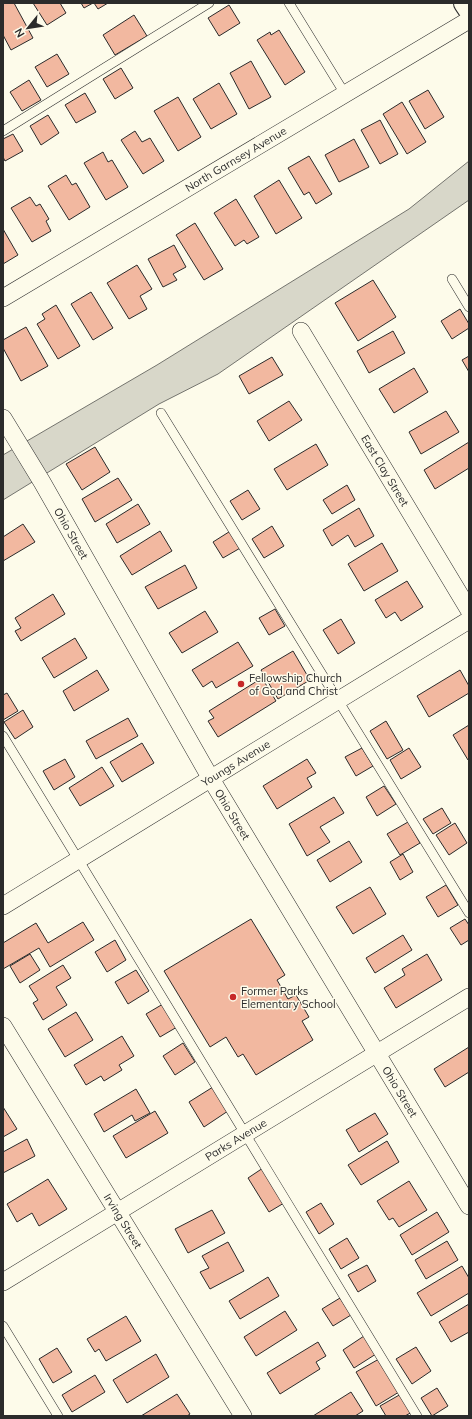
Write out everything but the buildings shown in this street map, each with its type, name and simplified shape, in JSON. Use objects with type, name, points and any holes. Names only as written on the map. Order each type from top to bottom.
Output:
[{"type":"main road","points":[[465,3],[469,9]]},
{"type":"street","name":"North Garnsey Avenue","points":[[3,298],[469,20]]},
{"type":"street","name":"East Clay Street","points":[[301,331],[469,610]]},
{"type":"street","name":"Ohio Street","points":[[3,418],[42,482],[210,779],[469,1206]]},
{"type":"street","name":"Youngs Avenue","points":[[3,906],[469,620]]},
{"type":"street","name":"Parks Avenue","points":[[3,1282],[469,997]]},
{"type":"street","name":"Irving Street","points":[[3,1026],[243,1416]]},
{"type":"lane","points":[[3,131],[209,3]]},
{"type":"lane","points":[[289,3],[345,94]]},
{"type":"lane","points":[[452,279],[469,307]]},
{"type":"lane","points":[[161,413],[469,913]]},
{"type":"lane","points":[[3,736],[417,1416]]},
{"type":"lane","points":[[3,1326],[58,1416]]},
{"type":"shaded area","points":[[469,161],[469,200],[218,374],[159,404],[3,500],[3,455],[157,365],[409,209]]},
{"type":"place","name":"Fellowship Church of God and Christ","points":[[241,684]]},
{"type":"place","name":"Former Parks Elementary School","points":[[233,997]]}]
